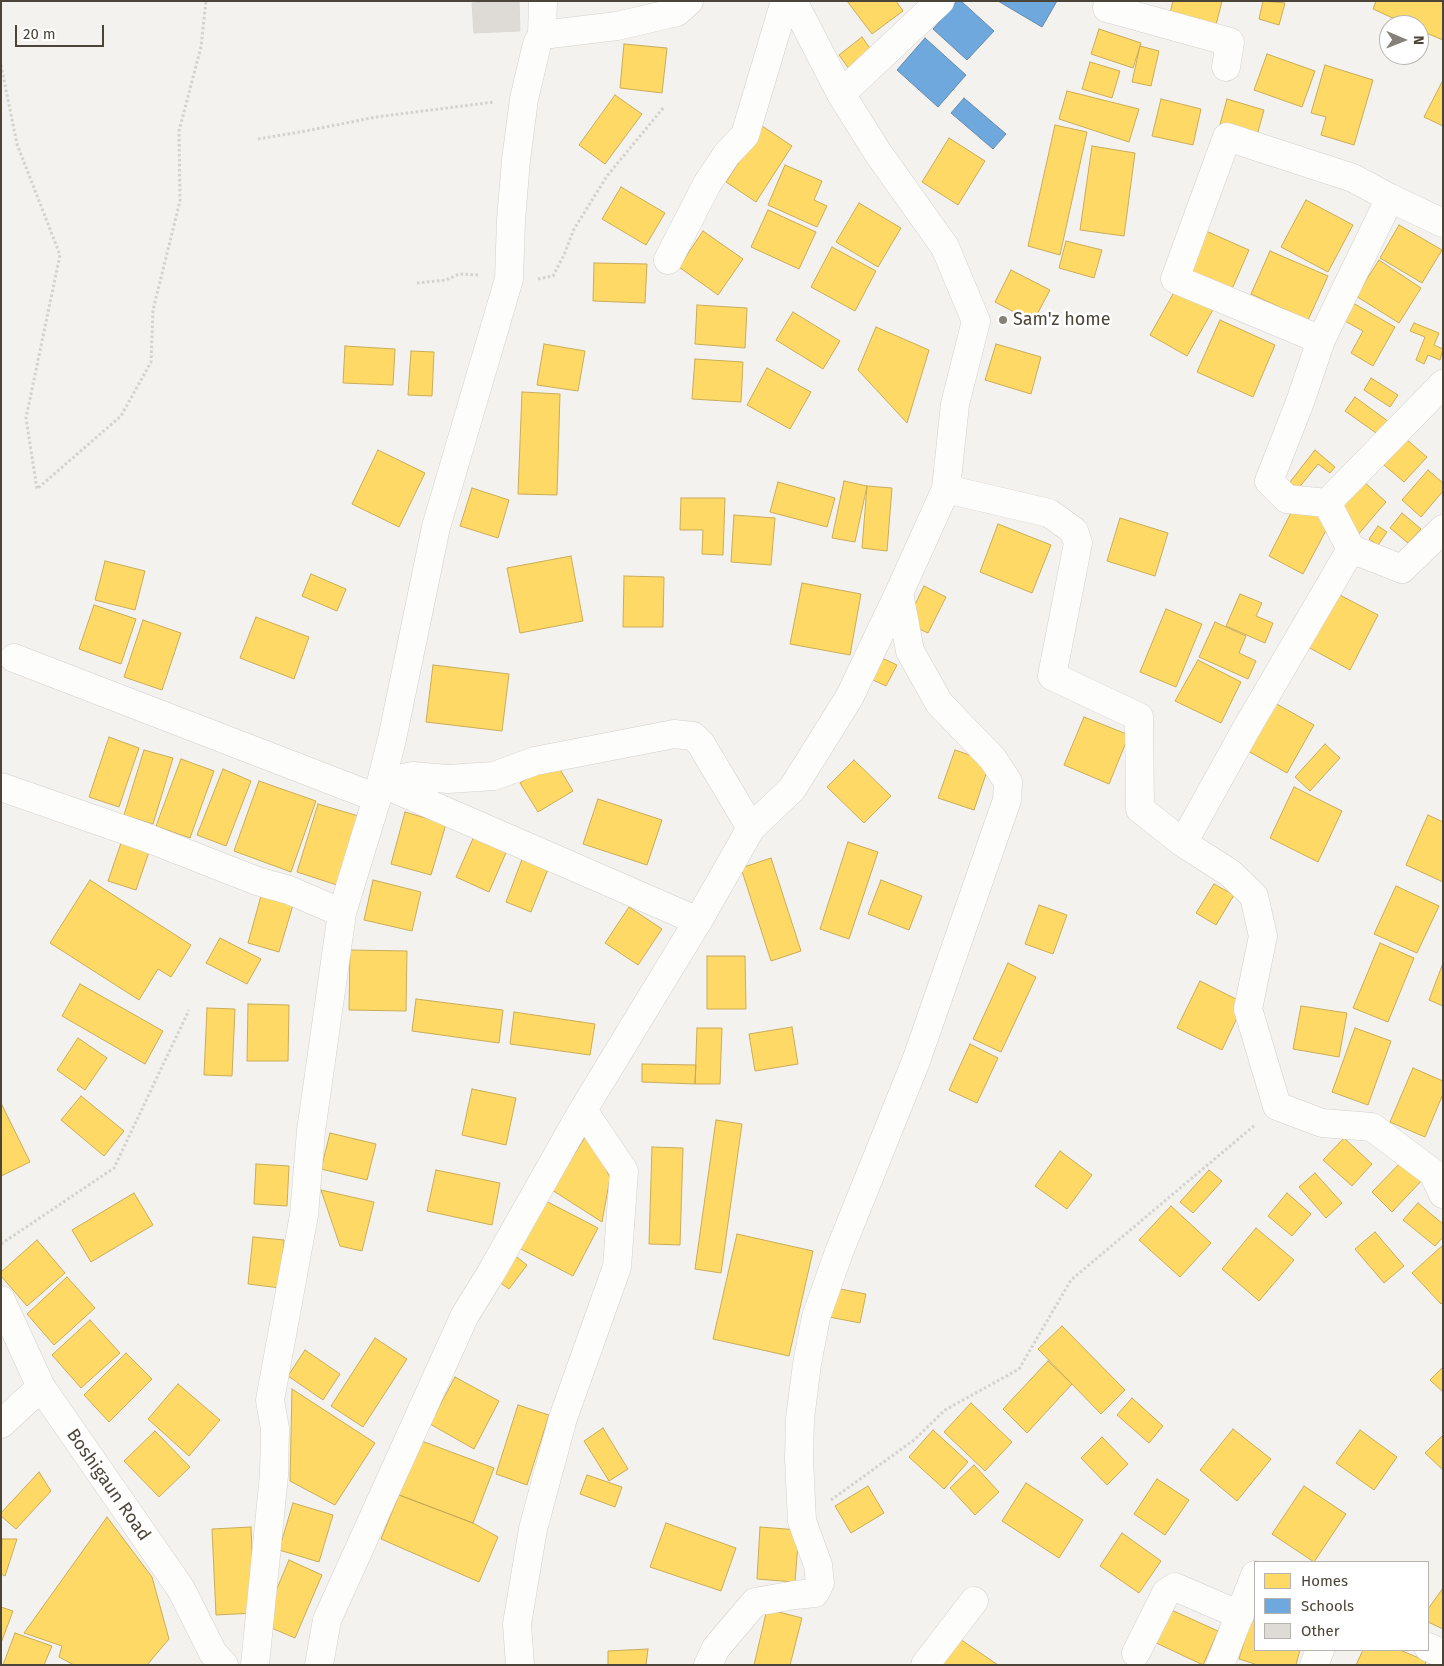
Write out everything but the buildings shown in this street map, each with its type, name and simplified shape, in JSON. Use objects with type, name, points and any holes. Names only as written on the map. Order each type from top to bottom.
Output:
[{"type":"street","points":[[255,1665],[274,1475],[275,1429],[270,1400],[304,1215],[312,1131],[342,913],[379,790],[392,739],[436,527],[509,279],[510,220],[516,160],[524,99],[537,44],[542,35],[542,1]]},
{"type":"street","points":[[542,35],[617,26],[676,12],[690,1]]},
{"type":"street","points":[[668,260],[707,184],[727,154],[745,135],[785,1]]},
{"type":"street","points":[[319,1665],[327,1620],[465,1315],[491,1273],[583,1110],[698,921],[751,828],[792,789],[849,698],[899,594],[946,489],[955,404],[976,321],[945,247],[878,153],[841,94],[793,1]]},
{"type":"street","points":[[841,94],[940,1]]},
{"type":"street","points":[[1108,1],[1107,8],[1230,42],[1226,67]]},
{"type":"street","points":[[1321,340],[1175,279],[1227,137],[1353,178],[1443,223]]},
{"type":"street","points":[[1327,503],[1287,499],[1269,480],[1300,402],[1321,340],[1390,198]]},
{"type":"street","points":[[1327,503],[1443,384]]},
{"type":"street","points":[[946,489],[1049,513],[1074,531],[1078,543],[1052,676],[1139,717],[1140,809],[1183,843],[1230,872],[1254,896],[1263,936],[1248,1009],[1277,1106],[1322,1123],[1372,1127],[1433,1173],[1443,1194]]},
{"type":"street","points":[[1327,503],[1351,549],[1402,569],[1443,529]]},
{"type":"street","points":[[1183,843],[1245,731],[1351,549]]},
{"type":"street","points":[[708,1665],[716,1648],[755,1602],[815,1593],[820,1583],[818,1565],[802,1521],[799,1459],[800,1419],[807,1364],[816,1316],[839,1252],[916,1061],[1007,800],[1008,782],[993,759],[939,704],[910,651],[899,594]]},
{"type":"street","points":[[14,658],[379,790],[698,921]]},
{"type":"street","points":[[379,790],[413,776],[448,779],[494,776],[535,761],[674,734],[693,736],[701,744],[751,828]]},
{"type":"street","points":[[1,787],[145,837],[257,881],[289,890],[342,913]]},
{"type":"street","points":[[520,1665],[517,1624],[533,1529],[563,1418],[616,1267],[624,1171],[583,1110]]},
{"type":"street","name":"Boshigaun Road","points":[[1,1300],[41,1387],[181,1589],[210,1661]]},
{"type":"street","points":[[1,1424],[41,1387]]},
{"type":"street","points":[[1220,1665],[1254,1578]]},
{"type":"street","points":[[1136,1653],[1166,1593],[1175,1587],[1240,1615]]},
{"type":"street","points":[[925,1665],[974,1601]]},
{"type":"street","points":[[1429,1647],[1443,1654]]},
{"type":"street","points":[[1314,1665],[1320,1651]]},
{"type":"path","points":[[1,65],[17,144],[60,255],[26,418],[37,489],[122,416],[151,362],[152,310],[180,201],[179,131],[201,47],[206,1]]},
{"type":"path","points":[[258,138],[306,131],[376,117],[524,99]]},
{"type":"path","points":[[417,283],[446,280],[459,274],[534,280],[553,276],[574,229],[607,176],[664,107]]},
{"type":"path","points":[[1,1244],[114,1168],[189,1010]]},
{"type":"path","points":[[802,1521],[914,1440],[945,1410],[1019,1368],[1071,1280],[1277,1106]]},
{"type":"place","name":"Sam'z home","points":[[1003,320]]}]
